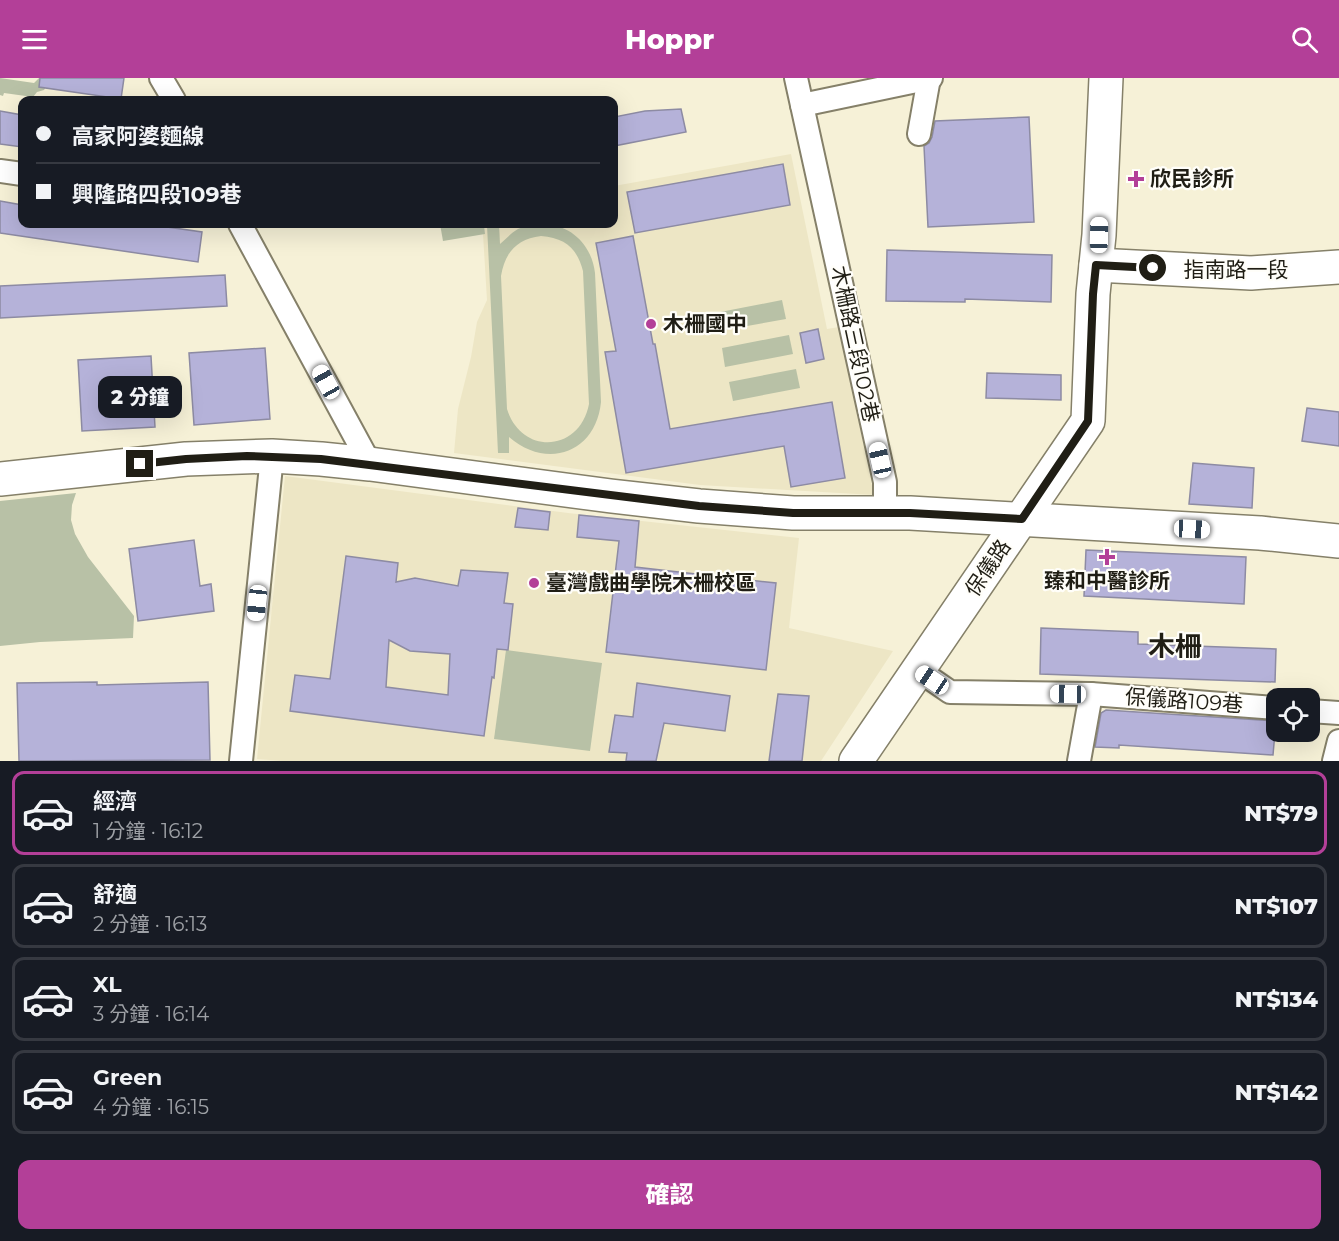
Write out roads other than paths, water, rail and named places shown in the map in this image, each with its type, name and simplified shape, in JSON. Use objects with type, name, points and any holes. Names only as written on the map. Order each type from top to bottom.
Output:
[{"type":"street","points":[[161,78],[172,96]]},
{"type":"street","name":"木柵路三段102巷","points":[[796,78],[885,482],[885,513]]},
{"type":"street","points":[[802,105],[863,85],[930,78],[919,134]]},
{"type":"street","name":"保儀路","points":[[856,761],[1088,421],[1106,78]]},
{"type":"street","points":[[0,171],[18,173]]},
{"type":"street","points":[[242,228],[370,464]]},
{"type":"street","name":"指南路一段","points":[[1096,265],[1251,273],[1339,267]]},
{"type":"street","points":[[241,761],[272,456]]},
{"type":"street","points":[[0,479],[186,459],[272,456],[370,464],[699,506],[793,513],[910,513],[1022,519],[1260,533],[1339,541]]},
{"type":"street","name":"保儀路109巷","points":[[918,670],[950,692],[1091,694],[1266,707]]},
{"type":"street","points":[[1078,761],[1091,694]]},
{"type":"street","points":[[1320,712],[1339,713]]},
{"type":"street","points":[[1334,761],[1339,741]]},
{"type":"place","name":"欣民診所","points":[[1136,179]]},
{"type":"place","name":"木柵國中","points":[[651,324]]},
{"type":"place","name":"臻和中醫診所","points":[[1107,557]]},
{"type":"place","name":"臺灣戲曲學院木柵校區","points":[[534,583]]},
{"type":"district","name":"木柵","points":[[1175,647]]}]
